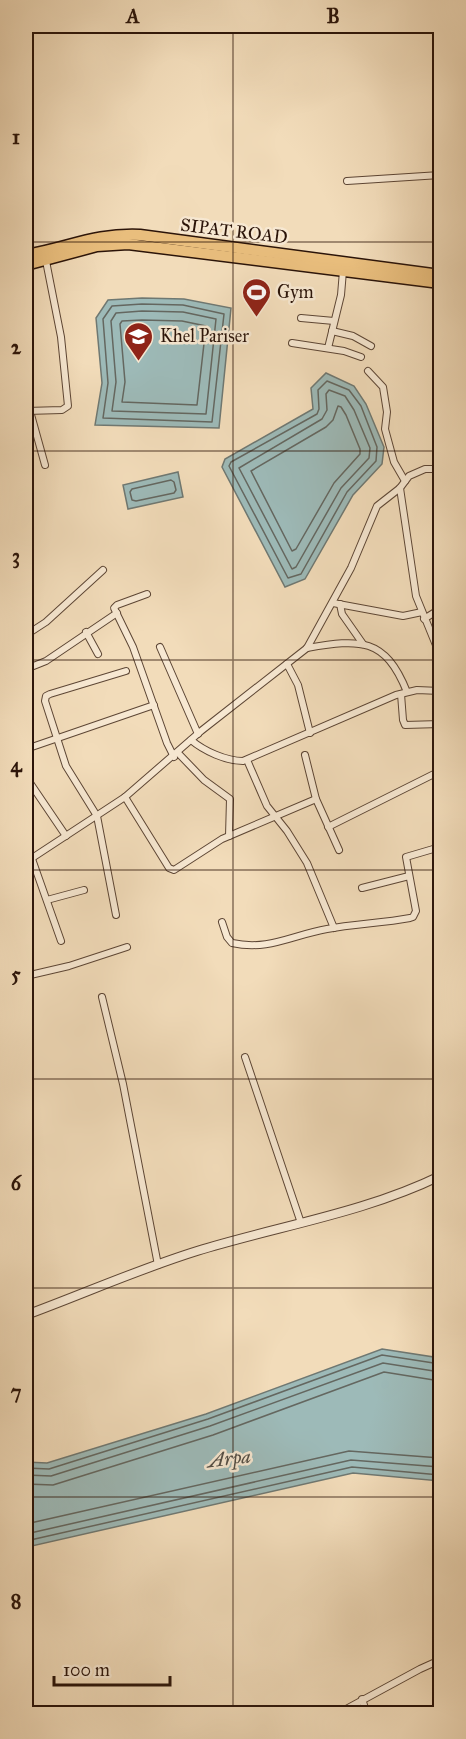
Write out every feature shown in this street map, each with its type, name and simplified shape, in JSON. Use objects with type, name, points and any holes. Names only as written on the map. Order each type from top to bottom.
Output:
[{"type":"highway","name":"SIPAT ROAD","points":[[26,255],[96,237],[118,234],[140,235],[441,274]]},
{"type":"highway","name":"SIPAT ROAD","points":[[26,265],[97,246],[128,244],[441,283]]},
{"type":"street","points":[[347,180],[441,175]]},
{"type":"street","points":[[45,465],[28,411],[62,410],[68,406],[61,337],[46,261]]},
{"type":"street","points":[[328,348],[343,271]]},
{"type":"street","points":[[301,318],[334,321]]},
{"type":"street","points":[[332,330],[353,336],[371,346]]},
{"type":"street","points":[[292,344],[344,351],[361,357]]},
{"type":"street","points":[[368,371],[383,387],[387,412],[386,429],[394,462],[405,481]]},
{"type":"street","points":[[62,941],[29,860],[125,797],[198,734],[307,648],[337,604],[377,506],[400,488],[410,476],[425,469],[441,469]]},
{"type":"street","points":[[400,488],[413,582],[423,615],[441,655]]},
{"type":"street","points":[[26,635],[46,622],[103,570]]},
{"type":"street","points":[[147,594],[114,608],[130,638],[154,705],[176,755],[230,799],[229,836]]},
{"type":"street","points":[[337,604],[403,616],[423,615],[441,609]]},
{"type":"street","points":[[337,604],[363,644]]},
{"type":"street","points":[[26,669],[46,661],[117,613]]},
{"type":"street","points":[[86,632],[98,654]]},
{"type":"street","points":[[307,648],[337,644],[363,644],[377,649],[393,662],[404,693],[403,720],[405,725],[441,724]]},
{"type":"street","points":[[160,646],[198,734]]},
{"type":"street","points":[[286,664],[298,686],[310,733]]},
{"type":"street","points":[[116,915],[97,816],[66,766],[45,701],[46,696],[126,671]]},
{"type":"street","points":[[191,740],[203,749],[236,761],[247,760],[404,693],[417,690],[441,691]]},
{"type":"street","points":[[26,749],[154,705]]},
{"type":"street","points":[[306,755],[316,799],[339,850]]},
{"type":"street","points":[[247,760],[267,806],[287,831],[307,863],[334,928]]},
{"type":"street","points":[[328,827],[441,771]]},
{"type":"street","points":[[26,777],[66,837]]},
{"type":"street","points":[[125,797],[171,869],[177,869],[229,836],[316,799]]},
{"type":"street","points":[[222,922],[229,941],[236,944],[273,944],[334,928],[414,917],[416,911],[406,857],[441,847]]},
{"type":"street","points":[[362,888],[408,876]]},
{"type":"street","points":[[47,900],[84,890]]},
{"type":"street","points":[[26,976],[69,966],[127,947]]},
{"type":"street","points":[[102,997],[123,1084],[158,1265]]},
{"type":"street","points":[[245,1057],[301,1223]]},
{"type":"street","points":[[26,1315],[197,1251],[388,1198],[441,1176]]},
{"type":"street","points":[[337,1713],[440,1662]]},
{"type":"street","points":[[362,1699],[367,1713]]},
{"type":"water","points":[[184,299],[231,308],[219,428],[95,425],[102,383],[96,318],[108,300]]},
{"type":"water","points":[[326,373],[354,386],[366,404],[384,447],[382,464],[353,495],[305,579],[285,587],[222,467],[225,459],[313,409],[311,388]]},
{"type":"water","points":[[178,472],[183,497],[128,509],[123,485]]},
{"type":"water","name":"Arpa","points":[[382,1349],[440,1358],[440,1481],[353,1473],[27,1547],[26,1557],[26,1462],[47,1463],[206,1414]]},
{"type":"place","name":"Gym","points":[[256,318]]},
{"type":"place","name":"Khel Pariser","points":[[139,362]]}]
